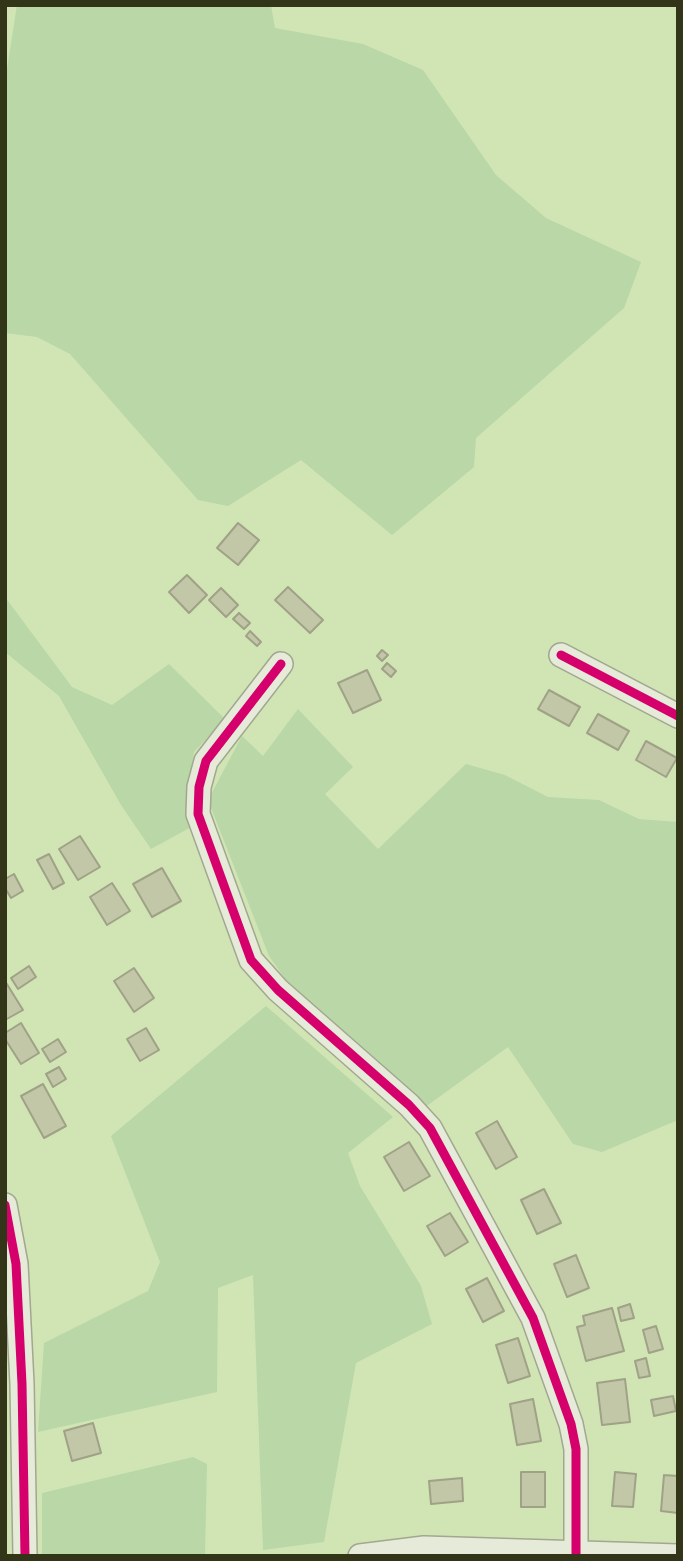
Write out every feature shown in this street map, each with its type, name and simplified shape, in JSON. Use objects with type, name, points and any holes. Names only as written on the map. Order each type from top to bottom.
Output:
[{"type":"street","points":[[561,655],[678,716]]},
{"type":"street","points":[[281,664],[206,761],[199,787],[198,814],[251,960],[278,990],[409,1105],[430,1128],[533,1318],[571,1424],[576,1449],[576,1554]]},
{"type":"street","points":[[5,1205],[16,1264],[22,1384],[25,1556]]},
{"type":"street","points":[[360,1556],[424,1548],[678,1556]]},
{"type":"green space","points":[[5,5],[678,5],[678,1556],[5,1556]]},
{"type":"green space","points":[[17,5],[271,5],[275,28],[363,44],[423,70],[496,175],[546,218],[641,262],[624,308],[476,438],[474,467],[392,535],[301,460],[228,506],[198,500],[70,354],[37,337],[5,333],[5,82]]},
{"type":"green space","points":[[5,597],[72,687],[112,705],[169,664],[225,719],[194,752],[190,776],[195,825],[151,849],[121,805],[59,696],[5,652]]},
{"type":"green space","points":[[298,709],[353,767],[325,794],[378,849],[466,764],[505,775],[548,797],[599,800],[639,819],[678,822],[678,1120],[602,1152],[573,1144],[508,1047],[424,1108],[293,990],[269,956],[208,800],[242,736],[263,756]]},
{"type":"green space","points":[[266,1006],[393,1117],[348,1153],[360,1186],[421,1286],[432,1324],[356,1363],[324,1542],[263,1550],[253,1275],[218,1288],[217,1392],[38,1432],[44,1343],[148,1291],[160,1262],[111,1136]]},
{"type":"green space","points":[[193,1457],[207,1464],[205,1556],[42,1556],[42,1493]]},
{"type":"building","points":[[238,523],[259,540],[238,565],[217,548]]},
{"type":"building","points":[[187,575],[207,595],[189,613],[169,592]]},
{"type":"building","points":[[288,587],[323,620],[310,633],[275,600]]},
{"type":"building","points":[[221,588],[238,605],[226,617],[209,600]]},
{"type":"building","points":[[239,613],[250,623],[244,629],[233,619]]},
{"type":"building","points":[[250,631],[261,642],[257,646],[246,636]]},
{"type":"building","points":[[382,650],[388,655],[382,661],[377,656]]},
{"type":"building","points":[[387,663],[396,671],[391,677],[382,669]]},
{"type":"building","points":[[367,670],[381,700],[353,713],[338,683]]},
{"type":"building","points":[[549,690],[580,707],[569,726],[538,709]]},
{"type":"building","points":[[598,714],[629,731],[618,750],[587,733]]},
{"type":"building","points":[[646,741],[677,758],[666,777],[636,760]]},
{"type":"building","points":[[80,836],[100,867],[78,880],[59,849]]},
{"type":"building","points":[[49,854],[64,883],[53,889],[37,860]]},
{"type":"building","points":[[162,868],[181,901],[152,917],[133,884]]},
{"type":"building","points":[[14,874],[23,891],[11,898],[5,888],[5,879]]},
{"type":"building","points":[[112,883],[130,911],[107,925],[90,897]]},
{"type":"building","points":[[29,966],[36,977],[18,989],[11,978]]},
{"type":"building","points":[[134,968],[154,998],[134,1012],[114,981]]},
{"type":"building","points":[[5,981],[23,1010],[5,1020]]},
{"type":"building","points":[[21,1023],[39,1053],[21,1064],[5,1039],[5,1033]]},
{"type":"building","points":[[146,1028],[159,1050],[140,1061],[127,1039]]},
{"type":"building","points":[[58,1039],[66,1052],[50,1062],[42,1049]]},
{"type":"building","points":[[59,1067],[66,1079],[53,1087],[46,1074]]},
{"type":"building","points":[[43,1084],[66,1126],[44,1138],[21,1096]]},
{"type":"building","points":[[497,1121],[517,1157],[496,1169],[476,1133]]},
{"type":"building","points":[[409,1142],[430,1176],[404,1191],[384,1157]]},
{"type":"building","points":[[544,1189],[561,1223],[537,1234],[521,1200]]},
{"type":"building","points":[[450,1213],[468,1242],[445,1256],[427,1226]]},
{"type":"building","points":[[576,1255],[589,1288],[567,1297],[554,1264]]},
{"type":"building","points":[[487,1278],[504,1311],[483,1322],[466,1289]]},
{"type":"building","points":[[630,1304],[634,1318],[621,1321],[618,1308]]},
{"type":"building","points":[[612,1308],[624,1351],[586,1361],[577,1327],[585,1325],[583,1316]]},
{"type":"building","points":[[656,1326],[663,1349],[649,1353],[643,1330]]},
{"type":"building","points":[[518,1338],[530,1376],[508,1383],[496,1345]]},
{"type":"building","points":[[646,1358],[650,1376],[639,1378],[635,1361]]},
{"type":"building","points":[[625,1379],[630,1422],[602,1425],[597,1383]]},
{"type":"building","points":[[673,1396],[676,1411],[654,1416],[651,1400]]},
{"type":"building","points":[[533,1399],[541,1441],[517,1445],[510,1404]]},
{"type":"building","points":[[93,1423],[101,1453],[72,1461],[64,1431]]},
{"type":"building","points":[[521,1472],[545,1472],[545,1507],[521,1507]]},
{"type":"building","points":[[615,1472],[636,1474],[633,1507],[612,1506]]},
{"type":"building","points":[[664,1475],[678,1476],[678,1513],[661,1511]]},
{"type":"building","points":[[462,1478],[463,1501],[431,1504],[429,1481]]},
{"type":"cycle path","points":[[561,655],[678,716]]},
{"type":"cycle path","points":[[281,664],[206,761],[199,787],[198,814],[251,960],[278,990],[409,1105],[430,1128],[533,1318],[571,1424],[576,1449],[576,1554]]},
{"type":"cycle path","points":[[5,1205],[16,1264],[22,1384],[25,1556]]}]
